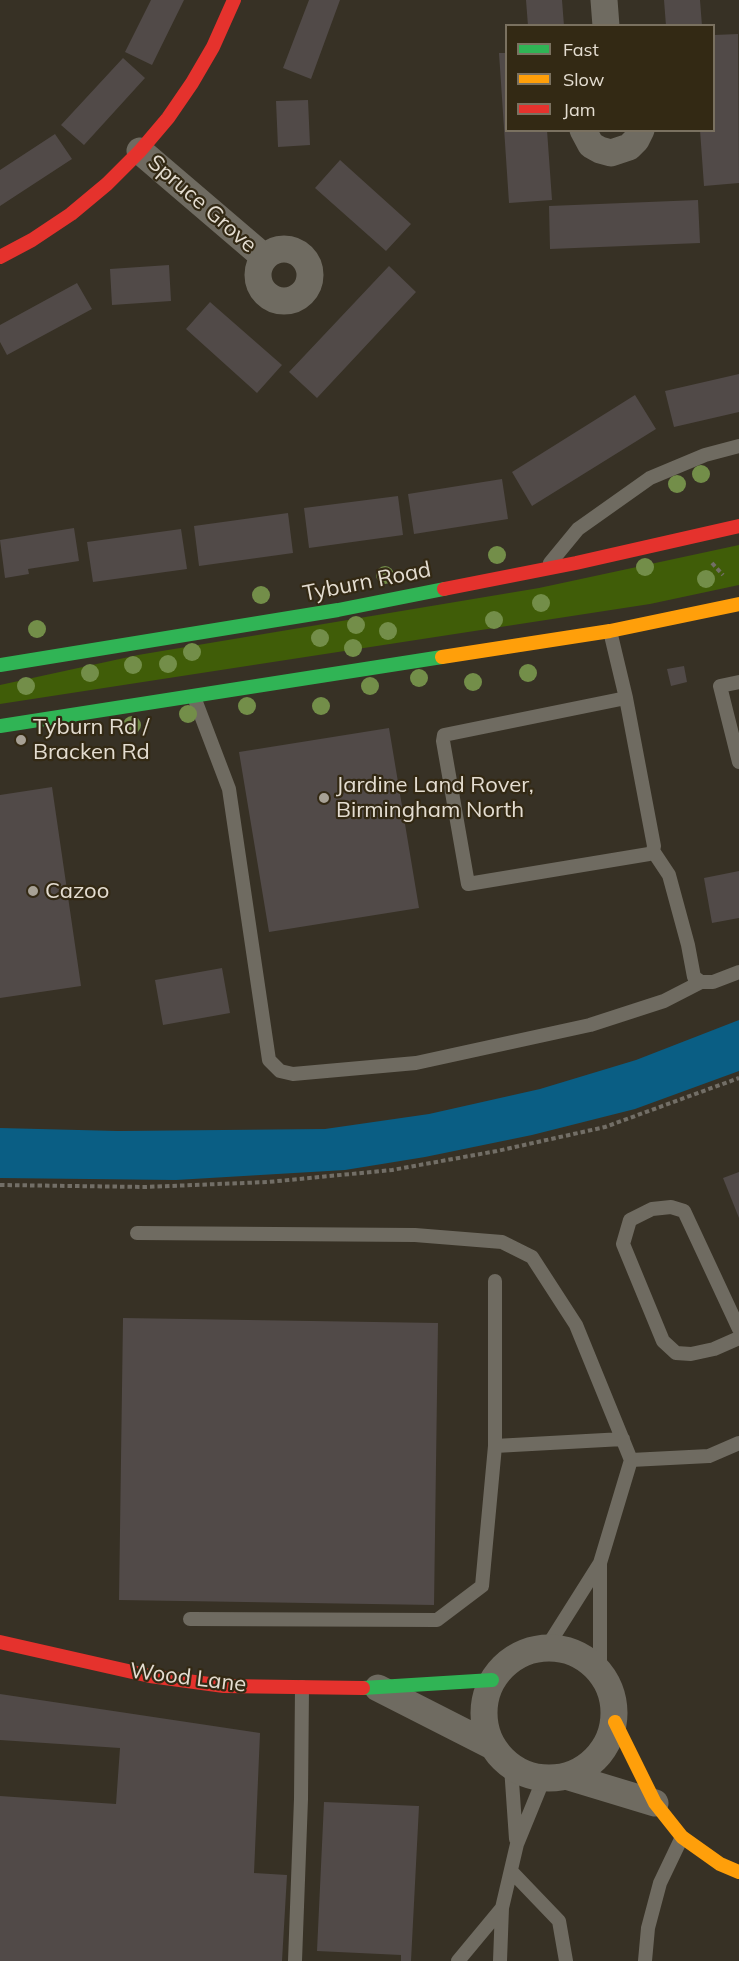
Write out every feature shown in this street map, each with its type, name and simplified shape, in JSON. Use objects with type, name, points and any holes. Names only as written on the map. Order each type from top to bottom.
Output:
[{"type":"main road","points":[[0,257],[32,240],[71,214],[107,184],[140,151],[168,118],[192,83],[213,47],[234,0]]},
{"type":"main road","name":"Tyburn Road","points":[[0,665],[338,610],[545,569],[739,526]]},
{"type":"main road","points":[[0,726],[610,632],[739,604]]},
{"type":"main road","name":"Wood Lane","points":[[0,1642],[150,1677],[224,1686],[378,1688],[492,1680]]},
{"type":"main road","points":[[615,1722],[655,1803],[682,1837],[720,1864],[739,1872]]},
{"type":"street","points":[[604,0],[606,24]]},
{"type":"street","points":[[584,132],[591,145],[611,153],[629,147],[640,132]]},
{"type":"street","name":"Spruce Grove","points":[[140,151],[264,258]]},
{"type":"street","points":[[555,1777],[584,1769],[599,1757],[609,1740],[615,1722],[615,1704],[600,1671],[585,1658],[567,1649],[547,1647],[525,1652],[516,1657],[506,1663],[492,1680],[484,1702],[484,1725],[492,1746],[511,1767],[527,1775],[555,1777],[655,1803]]},
{"type":"street","name":"Wood Lane","points":[[378,1688],[492,1746]]},
{"type":"lane","points":[[545,569],[578,529],[650,478],[705,455],[739,447]]},
{"type":"lane","points":[[610,632],[626,699],[654,846],[653,851],[669,875],[694,977],[701,982]]},
{"type":"lane","points":[[739,682],[720,686],[739,762]]},
{"type":"lane","points":[[194,697],[229,789],[269,1060],[280,1071],[293,1074],[416,1063],[590,1025],[664,1001],[701,982],[713,982],[739,972]]},
{"type":"lane","points":[[626,699],[444,735],[443,741],[466,882],[470,885],[649,854],[653,851]]},
{"type":"lane","points":[[739,1329],[684,1211],[671,1207],[652,1209],[630,1220],[623,1244],[663,1341],[676,1353],[691,1354],[714,1349],[739,1338]]},
{"type":"lane","points":[[137,1233],[415,1235],[502,1242],[532,1257],[576,1325],[631,1460],[600,1563],[547,1647]]},
{"type":"lane","points":[[190,1619],[437,1620],[482,1586],[495,1446],[495,1281]]},
{"type":"lane","points":[[495,1446],[623,1439]]},
{"type":"lane","points":[[631,1460],[709,1456],[739,1443]]},
{"type":"lane","points":[[600,1563],[600,1671]]},
{"type":"lane","points":[[295,1961],[301,1800],[302,1687]]},
{"type":"lane","points":[[500,1961],[502,1908],[517,1844],[511,1767]]},
{"type":"lane","points":[[517,1844],[555,1777]]},
{"type":"lane","points":[[645,1961],[648,1929],[660,1883],[682,1837]]},
{"type":"lane","points":[[512,1872],[560,1921],[566,1961]]},
{"type":"lane","points":[[458,1961],[502,1908]]},
{"type":"path","points":[[0,1185],[145,1187],[268,1182],[392,1170],[497,1151],[605,1127],[739,1078]]},
{"type":"green space","points":[[739,545],[739,585],[650,604],[0,704],[0,685],[138,655],[539,588]]},
{"type":"water","points":[[739,1020],[739,1071],[635,1109],[532,1135],[425,1157],[345,1170],[176,1180],[0,1178],[0,1128],[118,1131],[325,1129],[429,1114],[540,1089],[636,1060]]},
{"type":"building","points":[[151,0],[184,0],[152,65],[125,52]]},
{"type":"building","points":[[309,0],[340,0],[311,79],[283,68]]},
{"type":"building","points":[[526,0],[562,0],[564,24],[528,24]]},
{"type":"building","points":[[664,0],[700,0],[702,24],[666,24]]},
{"type":"building","points":[[738,34],[739,183],[704,186],[700,132],[715,132],[715,35]]},
{"type":"building","points":[[499,53],[505,53],[505,132],[547,132],[552,200],[509,203]]},
{"type":"building","points":[[123,58],[145,78],[84,145],[61,125]]},
{"type":"building","points":[[308,100],[310,145],[278,147],[276,101]]},
{"type":"building","points":[[55,134],[72,159],[0,206],[0,170]]},
{"type":"building","points":[[340,160],[411,224],[386,251],[315,188]]},
{"type":"building","points":[[698,200],[700,243],[550,249],[549,206]]},
{"type":"building","points":[[169,265],[171,301],[112,305],[110,269]]},
{"type":"building","points":[[389,266],[416,292],[317,398],[289,372]]},
{"type":"building","points":[[77,283],[92,309],[7,355],[0,342],[0,325]]},
{"type":"building","points":[[210,302],[282,365],[257,393],[186,329]]},
{"type":"building","points":[[739,374],[739,412],[674,427],[665,391]]},
{"type":"building","points":[[635,395],[656,429],[532,506],[512,472]]},
{"type":"building","points":[[502,479],[508,519],[414,534],[408,494]]},
{"type":"building","points":[[398,496],[403,535],[309,548],[304,508]]},
{"type":"building","points":[[288,513],[293,553],[199,566],[194,526]]},
{"type":"building","points":[[74,528],[79,561],[28,569],[29,574],[5,578],[0,540]]},
{"type":"building","points":[[181,529],[187,569],[93,582],[87,542]]},
{"type":"building","points":[[684,666],[687,682],[671,686],[667,669]]},
{"type":"building","name":"Jardine Land Rover, Birmingham North","points":[[389,728],[419,908],[269,932],[239,752]]},
{"type":"building","name":"Cazoo","points":[[52,787],[81,986],[0,998],[0,795]]},
{"type":"building","points":[[739,871],[739,918],[712,923],[704,878]]},
{"type":"building","points":[[222,968],[230,1013],[163,1025],[155,980]]},
{"type":"building","points":[[739,1172],[739,1218],[723,1178]]},
{"type":"building","points":[[123,1318],[438,1323],[434,1605],[119,1600]]},
{"type":"building","points":[[0,1694],[260,1733],[254,1873],[287,1875],[282,1961],[0,1961],[0,1796],[116,1804],[120,1748],[0,1740]]},
{"type":"building","points":[[324,1802],[419,1806],[411,1961],[401,1961],[401,1955],[317,1951]]},
{"type":"traffic: fast","points":[[0,665],[338,610],[444,589]]},
{"type":"traffic: fast","points":[[0,726],[442,657]]},
{"type":"traffic: fast","points":[[363,1688],[492,1680]]},
{"type":"traffic: slow","points":[[442,657],[610,631],[739,604]]},
{"type":"traffic: slow","points":[[615,1722],[655,1803],[682,1837],[720,1864],[739,1872]]},
{"type":"traffic: jam","points":[[0,257],[32,240],[71,214],[107,184],[140,151],[168,118],[192,83],[213,47],[234,0]]},
{"type":"traffic: jam","points":[[444,589],[576,563],[739,526]]},
{"type":"traffic: jam","points":[[0,1642],[150,1676],[224,1686],[363,1688]]},
{"type":"place","name":"Tyburn Rd / Bracken Rd","points":[[21,740]]},
{"type":"place","name":"Jardine Land Rover, Birmingham North","points":[[324,798]]},
{"type":"place","name":"Cazoo","points":[[33,891]]}]
